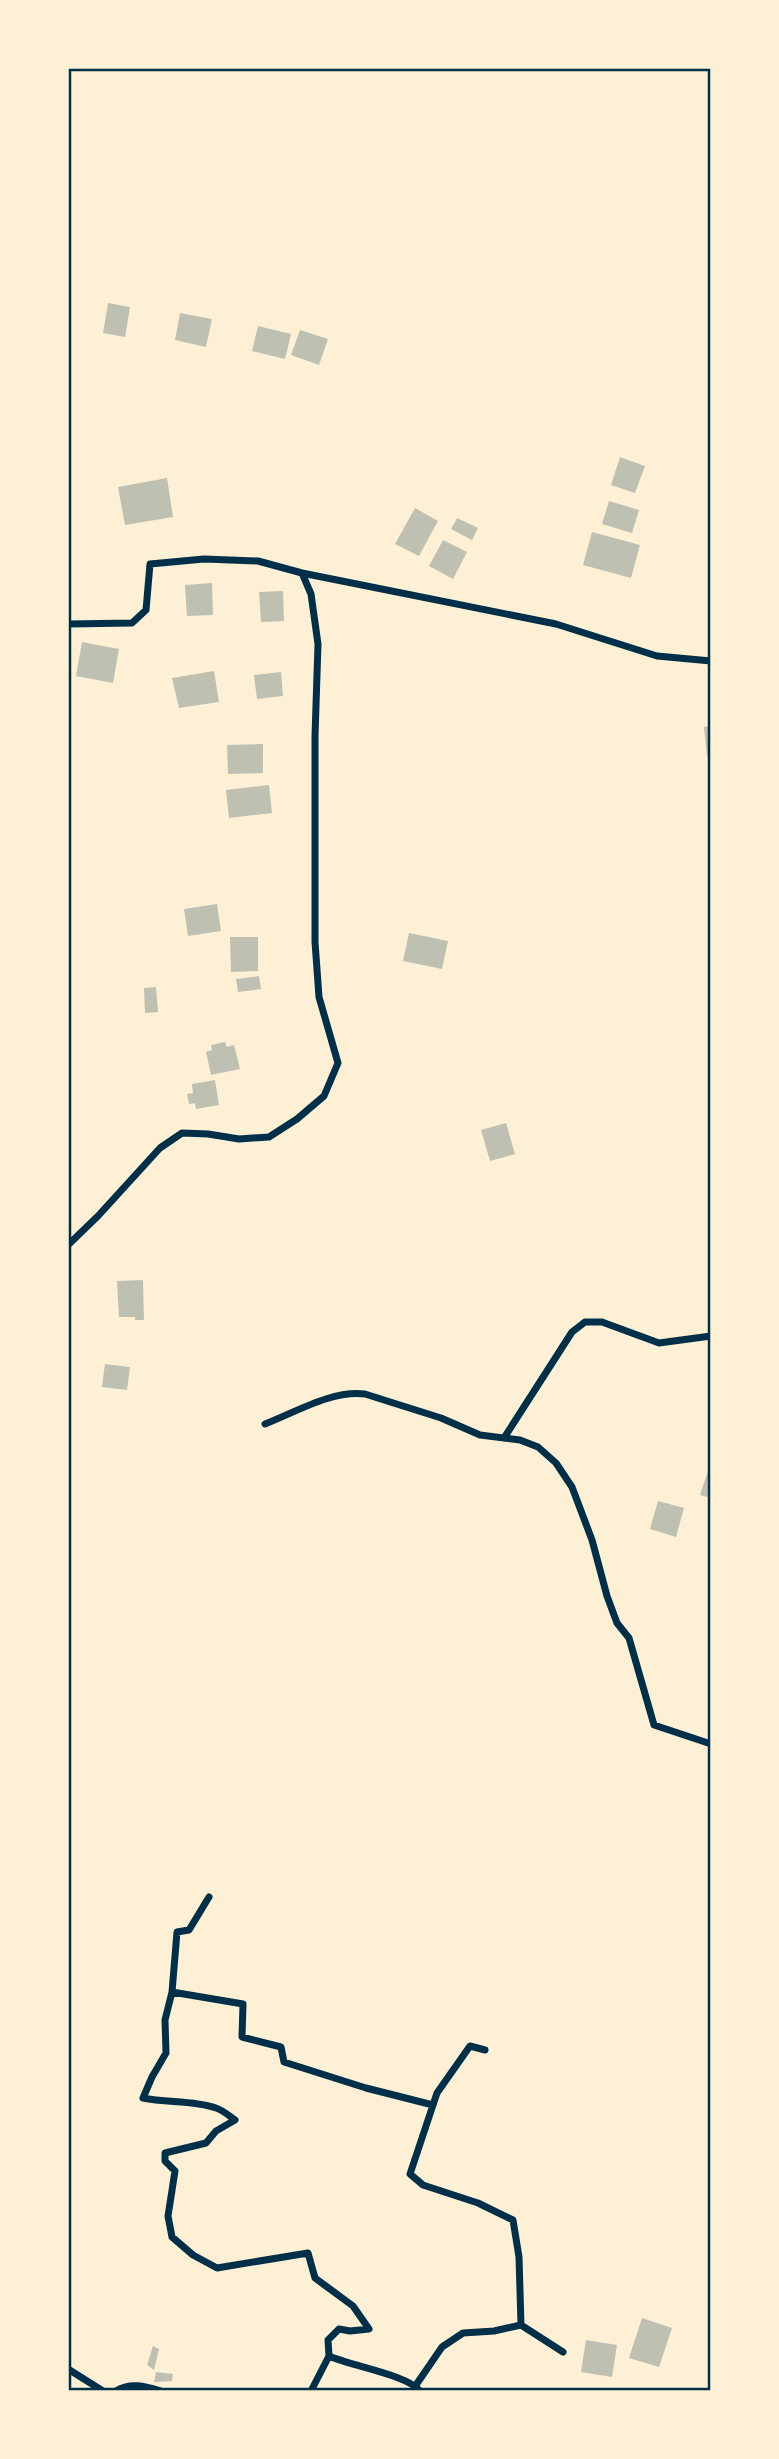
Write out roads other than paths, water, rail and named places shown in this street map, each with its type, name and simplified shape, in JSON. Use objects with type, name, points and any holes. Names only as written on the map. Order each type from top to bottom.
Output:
[{"type":"street","points":[[68,624],[132,623],[146,610],[150,564],[204,559],[258,561],[302,573],[556,624],[657,656],[711,661]]},
{"type":"street","points":[[68,1245],[160,1148],[181,1133],[239,1139],[269,1137],[297,1119],[324,1096],[338,1063],[319,997],[315,942],[318,644],[311,594],[302,573]]},
{"type":"street","points":[[503,1438],[572,1332],[585,1322],[603,1322],[659,1343],[711,1336]]},
{"type":"street","points":[[265,1424],[353,1392],[440,1418],[480,1435],[520,1440],[538,1447],[556,1463],[572,1487],[617,1623],[629,1638],[654,1725],[711,1744]]},
{"type":"street","points":[[209,1897],[189,1930],[177,1932],[172,1992],[165,2020],[166,2053],[143,2098],[218,2108],[235,2120],[216,2131],[206,2143],[165,2153],[164,2161],[175,2171],[168,2216],[172,2237],[193,2255],[217,2268],[308,2253],[315,2278],[353,2306],[369,2329],[339,2329],[328,2340],[329,2356],[311,2391]]},
{"type":"street","points":[[172,1992],[243,2004],[242,2037],[281,2047],[284,2062],[366,2088],[433,2105]]},
{"type":"street","points":[[485,2050],[470,2046],[437,2093],[410,2175],[423,2185],[478,2203],[513,2220],[519,2258],[521,2325]]},
{"type":"street","points":[[329,2356],[347,2364],[386,2373],[418,2388],[442,2347],[463,2333],[494,2331],[521,2325],[563,2353]]},
{"type":"street","points":[[68,2369],[103,2391]]},
{"type":"street","points":[[116,2391],[122,2387],[136,2385],[161,2391]]}]
